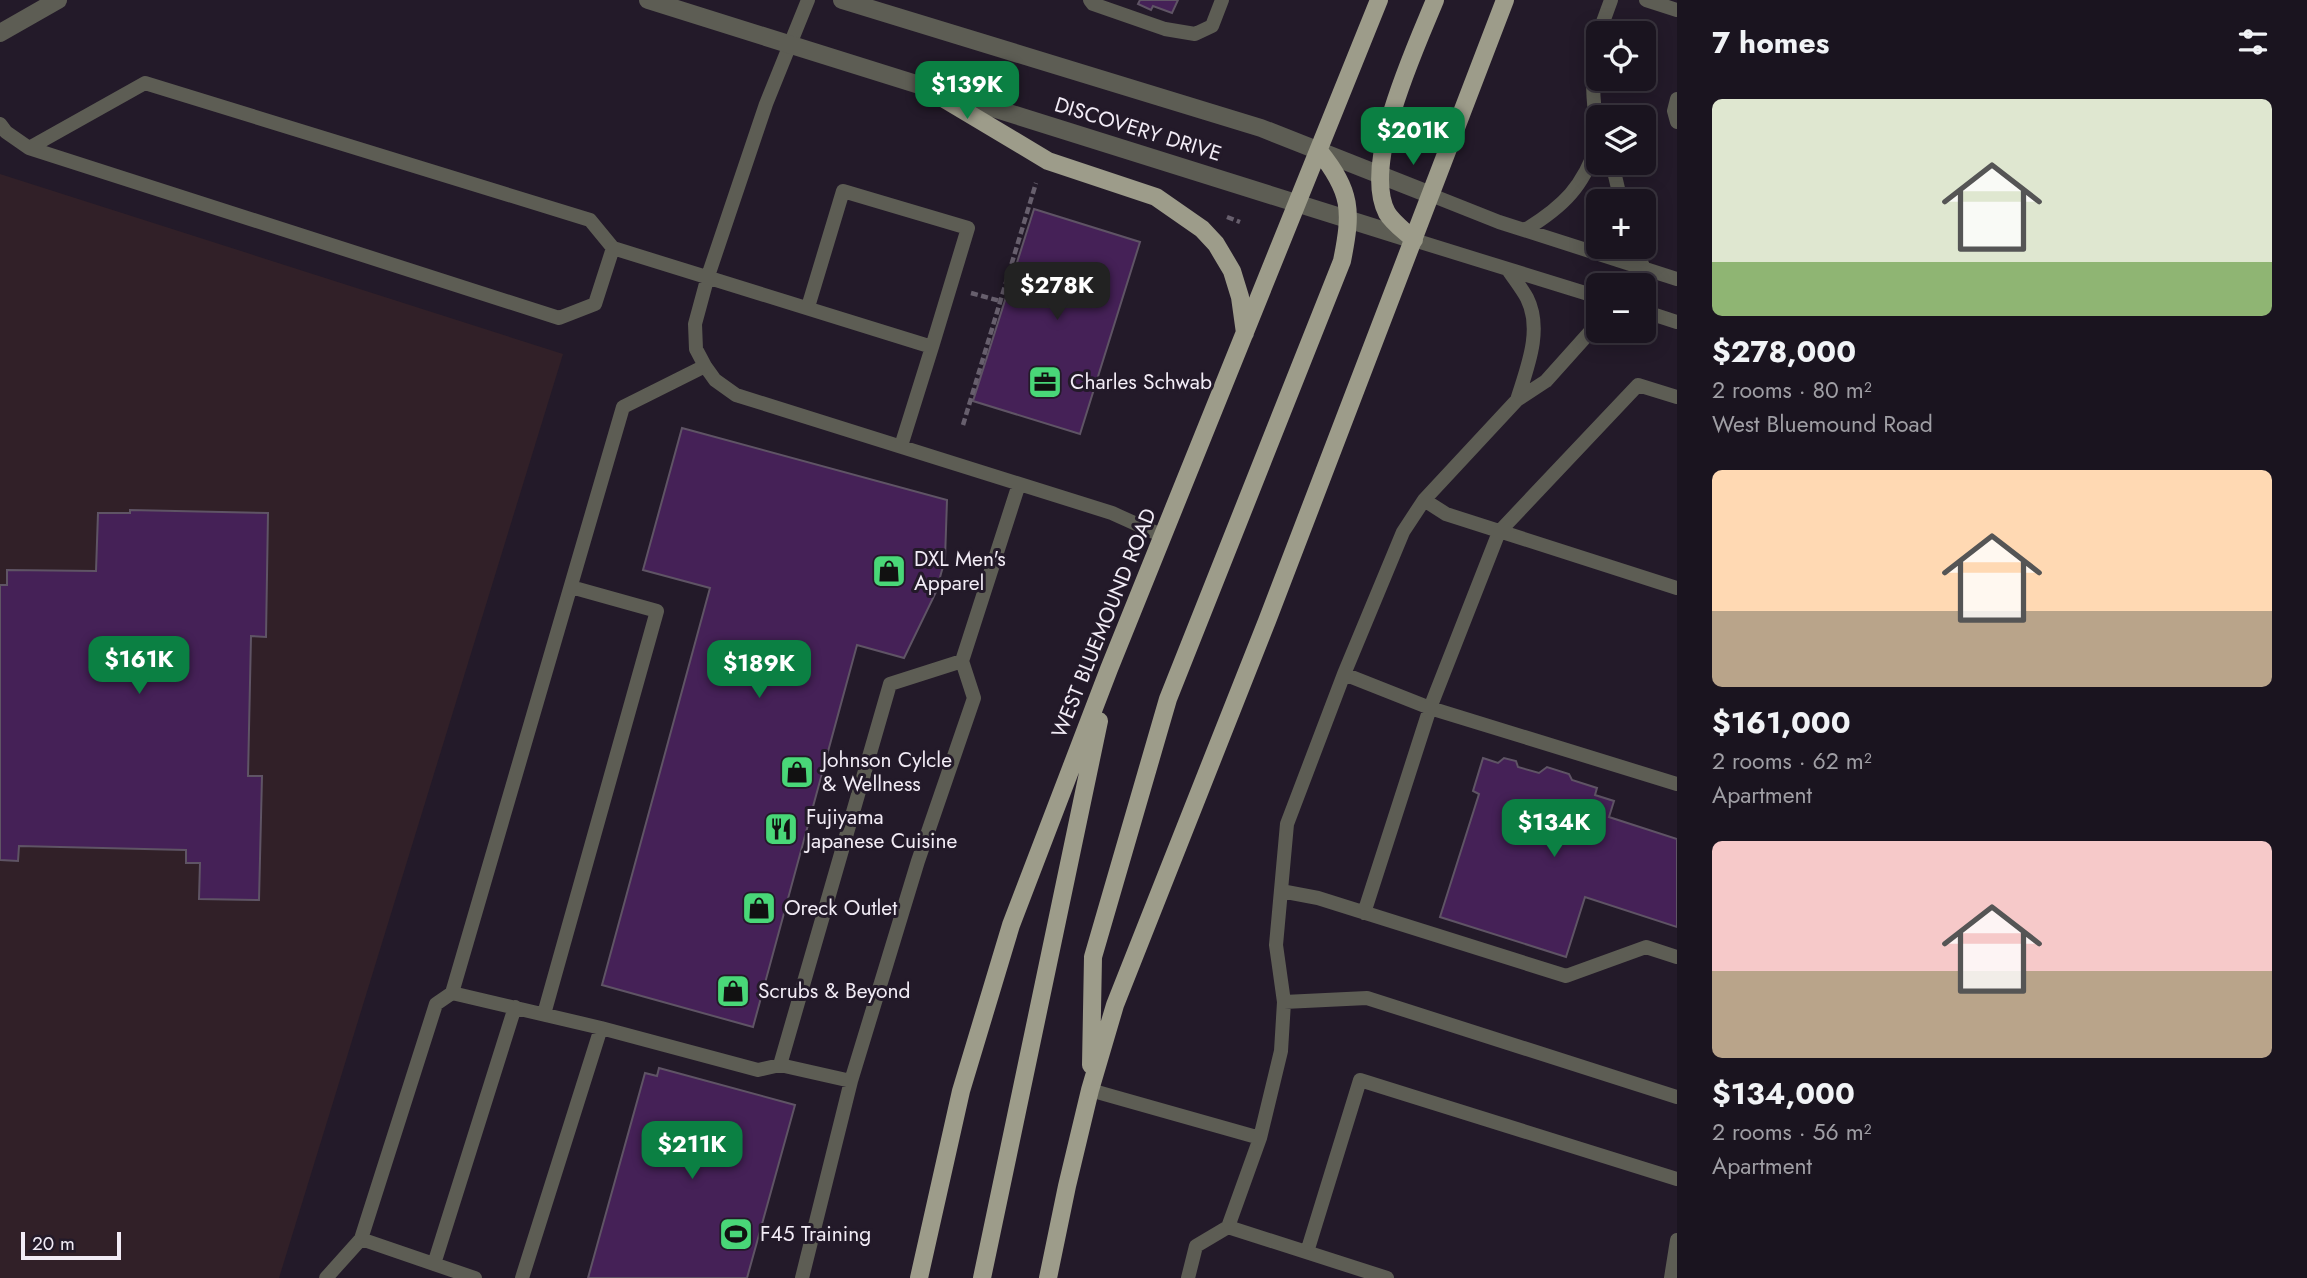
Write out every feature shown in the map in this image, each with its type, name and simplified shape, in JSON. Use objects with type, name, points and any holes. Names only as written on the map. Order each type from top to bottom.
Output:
[{"type":"main road","name":"WEST BLUEMOUND ROAD","points":[[919,1278],[961,1091],[1011,925],[1109,669],[1380,0]]},
{"type":"main road","points":[[1414,240],[1387,214],[1380,175],[1382,151],[1435,0]]},
{"type":"main road","points":[[1048,1278],[1090,1090],[1115,1005],[1267,621],[1505,0]]},
{"type":"main road","points":[[926,88],[1048,161],[1156,197],[1202,229],[1216,244],[1232,271],[1240,297],[1245,334]]},
{"type":"main road","points":[[1090,1090],[1093,957],[1168,699],[1342,261],[1349,220],[1346,196],[1337,173],[1319,151]]},
{"type":"main road","points":[[982,1278],[1109,669]]},
{"type":"street","points":[[0,33],[58,0]]},
{"type":"street","name":"DISCOVERY DRIVE","points":[[648,0],[1414,240]]},
{"type":"street","name":"DISCOVERY DRIVE","points":[[842,0],[1261,128],[1431,195]]},
{"type":"lane","points":[[808,0],[766,104],[708,276],[695,324],[696,349],[705,366],[715,380],[736,395],[1112,513],[1163,536]]},
{"type":"lane","points":[[1090,0],[1093,4],[1165,29],[1195,34],[1212,26],[1222,0]]},
{"type":"lane","points":[[1603,21],[1611,0]]},
{"type":"lane","points":[[1646,0],[1677,10]]},
{"type":"lane","points":[[29,148],[145,83],[590,220],[613,248],[932,347]]},
{"type":"lane","points":[[1677,99],[1674,111],[1677,122]]},
{"type":"lane","points":[[0,124],[6,132],[29,148],[559,317],[594,304],[613,248]]},
{"type":"lane","points":[[1525,230],[1553,213],[1572,194],[1586,173]]},
{"type":"lane","points":[[808,307],[844,191],[968,228],[901,446]]},
{"type":"lane","points":[[1431,195],[1525,230],[1677,279]]},
{"type":"lane","points":[[1414,240],[1586,293]]},
{"type":"lane","points":[[1639,259],[1644,268]]},
{"type":"lane","points":[[1509,271],[1528,301],[1533,326],[1532,349],[1517,400]]},
{"type":"lane","points":[[1656,315],[1677,321]]},
{"type":"lane","points":[[1188,1278],[1196,1246],[1228,1227],[1260,1138],[1281,1051],[1284,1002],[1276,945],[1287,824],[1344,674],[1403,531],[1424,500],[1517,400],[1546,381],[1586,336]]},
{"type":"lane","points":[[326,1278],[361,1239],[436,1004],[452,993],[623,407],[705,366]]},
{"type":"lane","points":[[1364,912],[1430,708],[1499,532],[1638,385],[1677,397]]},
{"type":"lane","points":[[802,1278],[851,1081],[918,861],[974,698],[962,661],[1019,484]]},
{"type":"lane","points":[[1424,500],[1446,514],[1677,587]]},
{"type":"lane","points":[[544,1014],[657,611],[571,587]]},
{"type":"lane","points":[[780,1065],[890,684],[962,661]]},
{"type":"lane","points":[[1344,674],[1430,708],[1677,784]]},
{"type":"lane","points":[[1281,891],[1318,898],[1566,976],[1646,947],[1677,957]]},
{"type":"lane","points":[[452,993],[601,1028],[758,1070],[780,1065],[851,1081]]},
{"type":"lane","points":[[1284,1002],[1367,998],[1677,1097]]},
{"type":"lane","points":[[435,1264],[515,1007]]},
{"type":"lane","points":[[522,1278],[601,1028]]},
{"type":"lane","points":[[1307,1252],[1360,1080],[1677,1179]]},
{"type":"lane","points":[[1090,1090],[1260,1138]]},
{"type":"lane","points":[[1228,1227],[1387,1278]]},
{"type":"lane","points":[[361,1239],[475,1278]]},
{"type":"lane","points":[[1671,1278],[1677,1240]]},
{"type":"path","points":[[963,425],[1036,182]]},
{"type":"path","points":[[1226,217],[1240,222]]},
{"type":"shaded area","points":[[0,174],[563,354],[279,1278],[0,1278]]},
{"type":"building","points":[[1140,0],[1178,0],[1172,13],[1153,6],[1151,10],[1138,4]]},
{"type":"building","points":[[1034,209],[1140,242],[1080,434],[973,401]]},
{"type":"building","points":[[682,428],[947,500],[945,559],[936,592],[904,658],[857,645],[753,1027],[602,985],[710,588],[643,570]]},
{"type":"building","points":[[130,510],[268,513],[266,637],[251,636],[248,776],[262,776],[259,900],[199,899],[200,863],[186,863],[186,850],[19,846],[18,861],[0,860],[0,585],[7,585],[7,570],[96,571],[98,513],[130,513]]},
{"type":"building","points":[[1483,758],[1498,763],[1504,758],[1516,761],[1518,767],[1539,773],[1547,767],[1569,774],[1572,780],[1597,788],[1595,795],[1614,801],[1609,817],[1677,839],[1677,927],[1585,897],[1566,957],[1440,917],[1479,794],[1473,791]]},
{"type":"building","points":[[659,1068],[795,1105],[747,1278],[588,1278],[645,1073],[657,1076]]},
{"type":"place","name":"Charles Schwab","points":[[1045,382]]},
{"type":"place","name":"DXL Men's Apparel","points":[[889,571]]},
{"type":"place","name":"Johnson Cylcle & Wellness","points":[[797,772]]},
{"type":"place","name":"Fujiyama Japanese Cuisine","points":[[781,829]]},
{"type":"place","name":"Oreck Outlet","points":[[759,908]]},
{"type":"place","name":"Scrubs & Beyond","points":[[733,991]]},
{"type":"place","name":"F45 Training","points":[[736,1234]]}]
